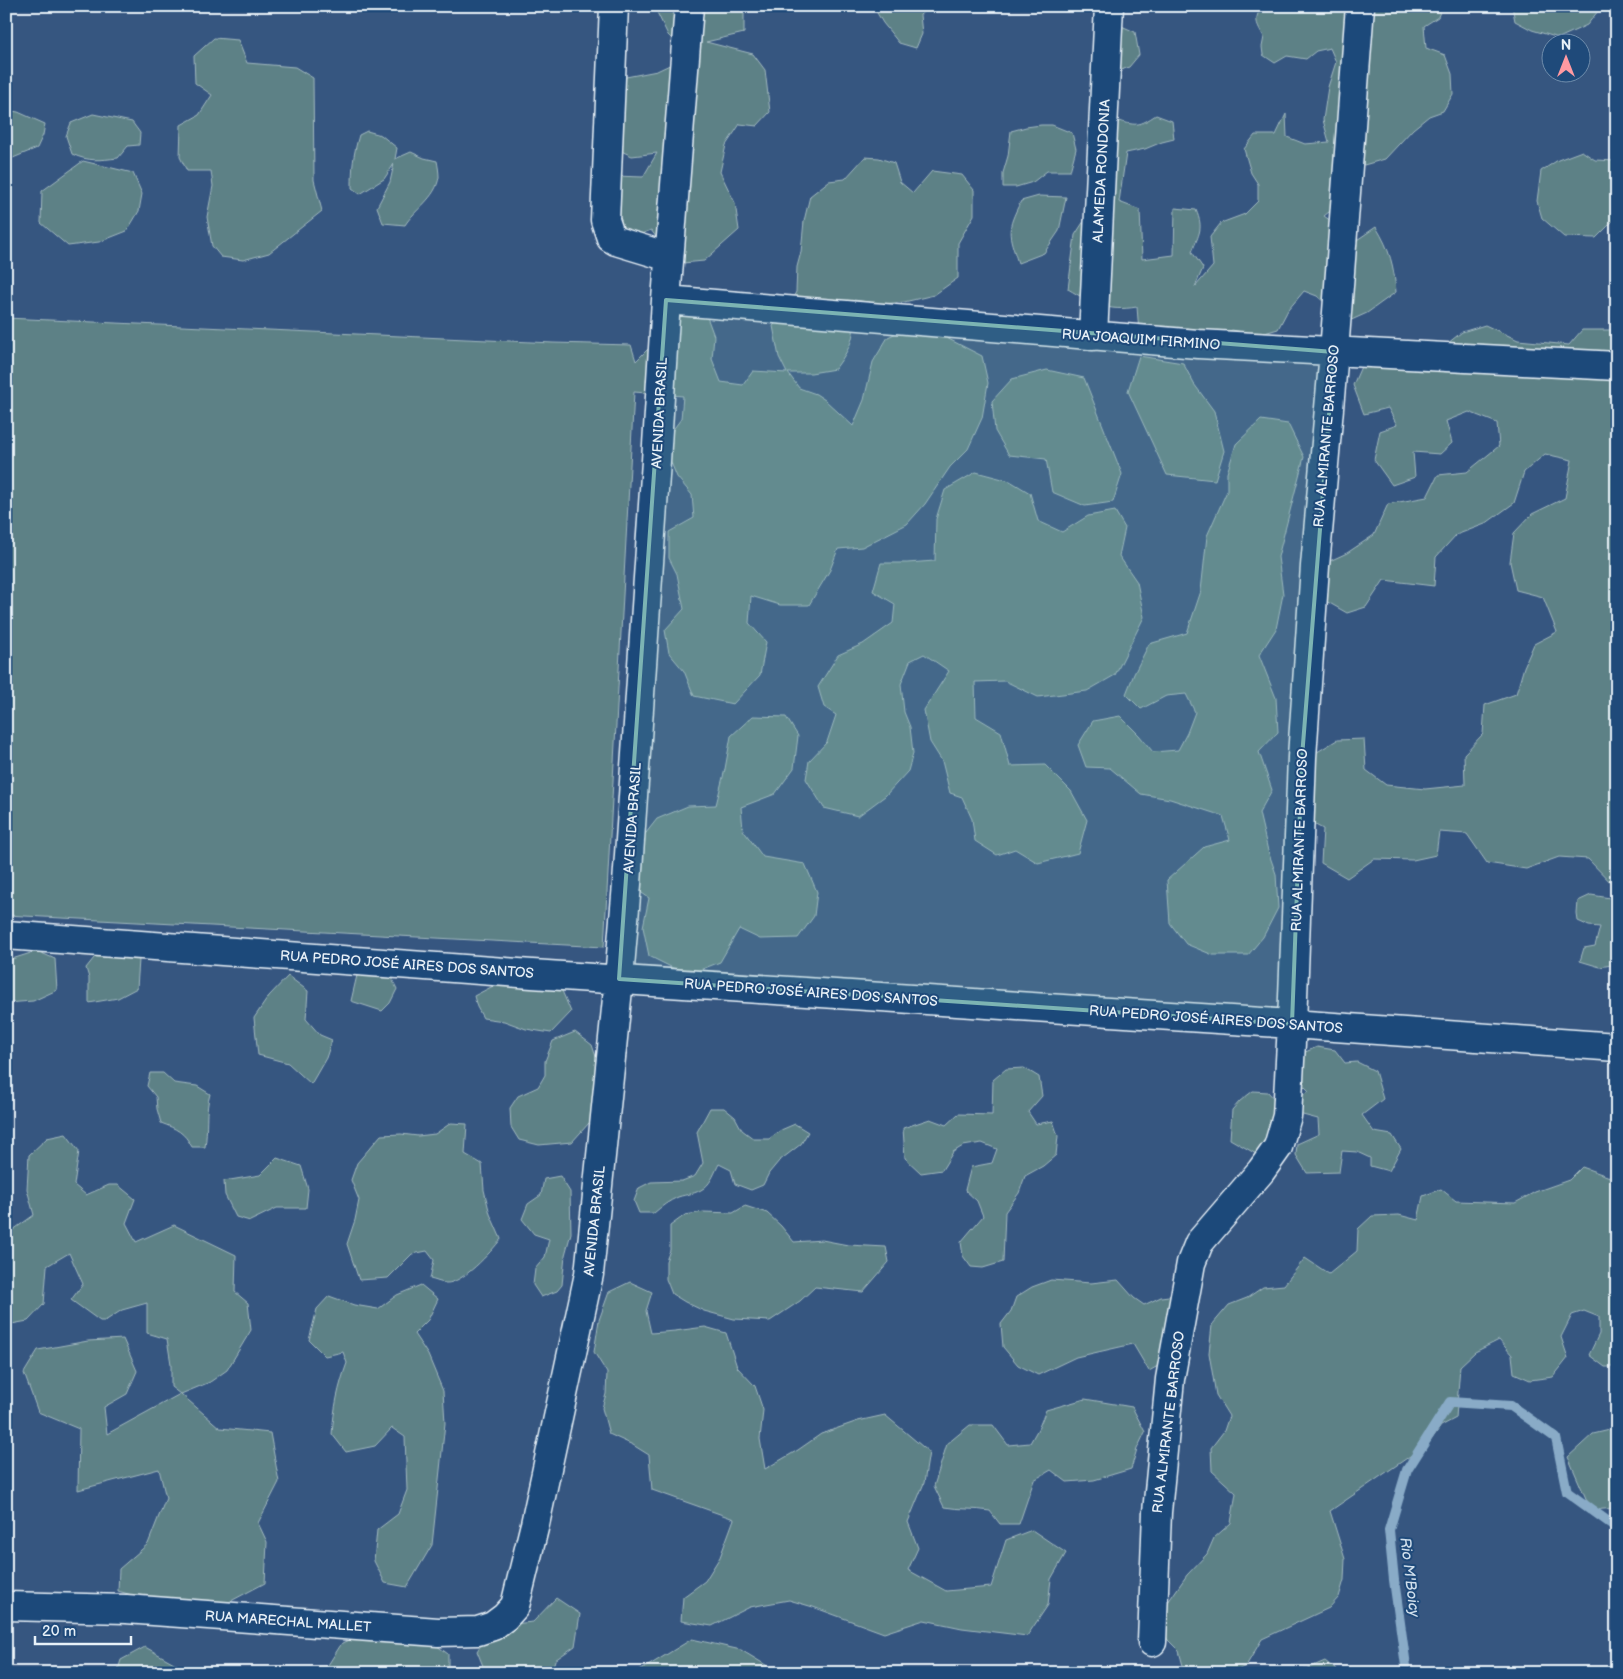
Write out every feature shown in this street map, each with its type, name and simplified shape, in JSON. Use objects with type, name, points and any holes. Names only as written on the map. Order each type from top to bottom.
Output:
[{"type":"street","points":[[614,6],[605,220],[611,238],[616,241],[669,258]]},
{"type":"street","name":"AVENIDA BRASIL","points":[[505,1617],[515,1606],[535,1524],[589,1274],[619,979],[656,471],[669,258],[689,6]]},
{"type":"street","name":"ALAMEDA RONDONIA","points":[[1093,336],[1109,6]]},
{"type":"street","name":"RUA ALMIRANTE BARROSO","points":[[1152,1642],[1157,1512],[1170,1379],[1191,1263],[1199,1243],[1278,1147],[1287,1116],[1302,757],[1315,566],[1334,352],[1360,6]]},
{"type":"street","name":"RUA JOAQUIM FIRMINO","points":[[666,300],[1198,344],[1617,366]]},
{"type":"street","name":"RUA PEDRO JOSÉ AIRES DOS SANTOS","points":[[6,935],[1617,1047]]},
{"type":"street","name":"RUA MARECHAL MALLET","points":[[6,1606],[126,1609],[438,1632],[478,1631],[493,1626],[505,1617]]},
{"type":"highlighted area","points":[[666,300],[1334,352],[1302,757],[1292,1024],[619,979]]},
{"type":"green space","points":[[654,6],[743,6],[744,33],[706,42],[753,54],[765,70],[770,112],[757,126],[740,124],[726,145],[720,172],[735,203],[739,230],[704,261],[683,263],[662,245],[651,230],[627,240],[598,224],[615,176],[643,177],[657,153],[632,156],[600,141],[613,84],[626,77],[657,71],[676,62],[680,47],[668,35]]},
{"type":"green space","points":[[873,6],[930,6],[920,15],[922,34],[916,48],[899,43],[883,23]]},
{"type":"green space","points":[[1262,6],[1442,6],[1438,17],[1424,26],[1426,48],[1445,55],[1452,74],[1453,94],[1443,111],[1429,116],[1413,129],[1385,159],[1364,165],[1343,151],[1345,199],[1324,216],[1339,227],[1351,244],[1376,227],[1385,243],[1390,258],[1396,292],[1367,313],[1347,322],[1317,296],[1304,291],[1288,310],[1278,329],[1258,335],[1232,330],[1213,340],[1139,332],[1137,307],[1117,308],[1101,306],[1068,289],[1075,235],[1086,218],[1102,128],[1118,121],[1138,124],[1156,115],[1172,121],[1174,139],[1126,153],[1119,202],[1140,210],[1142,259],[1174,255],[1175,208],[1196,210],[1200,227],[1192,252],[1203,268],[1195,287],[1213,266],[1210,237],[1221,223],[1245,214],[1258,201],[1258,184],[1251,173],[1244,149],[1255,135],[1276,135],[1286,114],[1287,137],[1305,144],[1329,142],[1323,120],[1328,87],[1336,62],[1330,48],[1316,51],[1306,59],[1287,56],[1275,63],[1263,55],[1264,37],[1257,19]]},
{"type":"green space","points":[[1512,6],[1602,6],[1587,25],[1572,32],[1540,32],[1515,21]]},
{"type":"green space","points":[[1108,20],[1135,32],[1139,55],[1129,67],[1106,76]]},
{"type":"green space","points":[[214,38],[238,40],[247,63],[295,67],[313,78],[314,180],[322,211],[269,253],[243,260],[221,257],[212,246],[207,217],[213,186],[211,171],[187,171],[180,157],[181,125],[199,115],[212,95],[195,83],[194,56]]},
{"type":"green space","points":[[6,110],[18,112],[45,124],[43,135],[37,148],[13,158],[6,157]]},
{"type":"green space","points":[[93,114],[132,122],[140,133],[139,145],[128,146],[118,158],[100,160],[78,157],[72,154],[66,136],[71,123]]},
{"type":"green space","points":[[1041,125],[1052,125],[1072,133],[1076,149],[1070,171],[1047,171],[1033,182],[1016,187],[1003,187],[1003,173],[1008,156],[1011,131]]},
{"type":"green space","points":[[367,131],[381,135],[397,148],[395,159],[411,152],[437,161],[439,177],[434,191],[405,225],[383,223],[377,207],[390,182],[394,164],[384,179],[360,194],[352,188],[353,162],[357,142],[359,135]]},
{"type":"green space","points":[[1582,151],[1595,160],[1617,161],[1617,217],[1596,238],[1564,237],[1542,218],[1537,201],[1541,171],[1558,160]]},
{"type":"green space","points":[[865,157],[879,158],[894,163],[900,182],[913,193],[932,171],[962,175],[974,190],[974,215],[958,243],[958,278],[934,295],[904,302],[882,304],[854,300],[854,329],[852,337],[847,351],[835,369],[811,373],[788,373],[799,388],[816,394],[825,400],[853,426],[864,400],[873,362],[888,337],[917,323],[982,356],[988,383],[982,418],[968,449],[950,467],[925,504],[907,524],[862,547],[838,549],[830,570],[809,605],[780,605],[751,596],[749,623],[766,642],[760,675],[733,704],[694,696],[684,671],[669,653],[665,630],[684,609],[677,574],[669,558],[669,532],[694,518],[692,495],[677,477],[663,443],[681,419],[683,396],[634,392],[604,947],[6,915],[6,318],[631,345],[636,361],[664,333],[666,306],[704,309],[714,336],[712,359],[721,382],[743,385],[753,371],[787,373],[779,357],[773,326],[784,314],[796,292],[797,267],[810,196],[829,181],[845,179]]},
{"type":"green space","points":[[83,161],[133,173],[142,194],[139,211],[127,231],[99,242],[68,246],[41,223],[42,191]]},
{"type":"green space","points":[[1039,196],[1066,197],[1059,231],[1044,253],[1018,263],[1010,232],[1013,219],[1021,201]]},
{"type":"green space","points":[[1485,325],[1518,340],[1569,345],[1582,330],[1617,330],[1617,889],[1588,859],[1559,857],[1526,869],[1487,863],[1467,834],[1439,832],[1436,855],[1413,860],[1374,859],[1347,878],[1321,863],[1323,829],[1306,820],[1309,757],[1337,740],[1364,739],[1366,770],[1386,785],[1425,789],[1465,785],[1464,754],[1483,734],[1485,705],[1516,694],[1524,667],[1534,644],[1557,632],[1543,597],[1516,590],[1510,562],[1514,533],[1532,514],[1565,498],[1572,460],[1545,454],[1524,472],[1514,503],[1485,524],[1456,535],[1436,557],[1434,586],[1384,580],[1366,607],[1347,613],[1319,597],[1321,565],[1347,553],[1374,535],[1388,504],[1427,497],[1438,475],[1467,472],[1499,446],[1497,423],[1469,412],[1446,421],[1452,443],[1440,454],[1413,452],[1415,477],[1392,485],[1374,460],[1380,431],[1397,425],[1388,408],[1364,414],[1353,385],[1366,355],[1429,358],[1462,332]]},
{"type":"green space","points":[[1139,356],[1183,363],[1194,384],[1214,411],[1224,451],[1215,480],[1167,475],[1128,391]]},
{"type":"green space","points":[[1047,370],[1084,378],[1122,474],[1113,502],[1085,506],[1052,492],[1046,459],[1009,455],[995,431],[992,401],[1012,379]]},
{"type":"green space","points":[[1261,420],[1288,424],[1304,457],[1278,557],[1283,594],[1276,629],[1259,655],[1276,698],[1278,732],[1259,752],[1272,790],[1259,813],[1268,851],[1276,874],[1278,908],[1263,937],[1248,955],[1213,955],[1186,944],[1170,923],[1167,880],[1204,847],[1230,840],[1223,816],[1170,799],[1141,794],[1110,768],[1086,767],[1078,745],[1093,721],[1120,716],[1153,752],[1178,750],[1195,712],[1186,694],[1166,696],[1141,709],[1126,694],[1149,644],[1187,633],[1201,591],[1207,536],[1227,491],[1227,473],[1236,444]]},
{"type":"green space","points":[[976,472],[1010,481],[1030,493],[1038,521],[1062,532],[1088,516],[1115,511],[1125,528],[1119,556],[1137,582],[1144,617],[1115,675],[1087,691],[1038,697],[1005,681],[975,682],[976,717],[1001,732],[1010,766],[1045,765],[1071,791],[1087,820],[1078,853],[1038,863],[1015,849],[997,855],[975,841],[972,819],[962,797],[950,793],[942,761],[930,742],[924,710],[949,671],[924,654],[910,661],[901,684],[904,712],[910,727],[913,753],[908,771],[885,796],[858,816],[824,808],[806,779],[809,761],[827,742],[836,715],[824,707],[818,687],[838,655],[863,644],[893,623],[895,604],[873,591],[881,563],[935,561],[936,519],[945,490]]},
{"type":"green space","points":[[753,716],[786,717],[798,736],[794,768],[775,794],[741,807],[743,830],[763,857],[805,864],[817,892],[814,916],[798,938],[760,939],[739,929],[720,962],[687,975],[649,956],[643,927],[649,898],[632,886],[635,847],[657,819],[688,806],[716,805],[731,736]]},
{"type":"green space","points":[[1591,895],[1610,898],[1617,911],[1617,964],[1600,967],[1580,961],[1584,948],[1595,946],[1600,927],[1589,926],[1578,921],[1578,901]]},
{"type":"green space","points":[[105,947],[139,960],[137,988],[118,998],[89,1003],[89,978],[86,968]]},
{"type":"green space","points":[[37,951],[55,959],[57,990],[33,1001],[6,1003],[6,965],[12,959]]},
{"type":"green space","points":[[358,971],[391,977],[397,989],[390,1003],[382,1011],[351,1001]]},
{"type":"green space","points":[[288,976],[308,991],[306,1019],[320,1035],[332,1040],[326,1058],[311,1084],[288,1063],[258,1055],[254,1018],[269,996]]},
{"type":"green space","points":[[495,985],[560,986],[571,1012],[551,1033],[526,1029],[504,1021],[483,1018],[474,996]]},
{"type":"green space","points":[[575,1032],[592,1045],[604,1080],[598,1113],[572,1142],[539,1145],[519,1140],[511,1127],[510,1108],[518,1096],[538,1087],[545,1075],[545,1061],[553,1041]]},
{"type":"green space","points":[[1317,1047],[1335,1050],[1345,1063],[1357,1062],[1375,1071],[1383,1099],[1362,1115],[1374,1132],[1392,1135],[1401,1149],[1389,1171],[1370,1166],[1370,1158],[1357,1152],[1342,1151],[1339,1172],[1307,1173],[1296,1155],[1297,1144],[1319,1134],[1318,1119],[1295,1113],[1295,1100],[1309,1091],[1291,1071],[1303,1053]]},
{"type":"green space","points":[[1024,1068],[1039,1077],[1042,1096],[1028,1112],[1036,1124],[1053,1121],[1058,1136],[1056,1155],[1043,1166],[1025,1176],[1019,1193],[1005,1212],[1003,1262],[983,1268],[971,1267],[963,1256],[961,1242],[983,1216],[977,1201],[965,1190],[971,1167],[992,1163],[997,1149],[982,1143],[963,1146],[953,1152],[942,1170],[921,1173],[905,1158],[903,1128],[930,1119],[946,1125],[958,1114],[992,1115],[993,1080],[1006,1069]]},
{"type":"green space","points":[[150,1073],[163,1073],[174,1083],[197,1086],[210,1094],[205,1147],[192,1147],[180,1132],[161,1123],[156,1097],[147,1086]]},
{"type":"green space","points":[[1253,1091],[1268,1092],[1285,1111],[1258,1155],[1230,1139],[1232,1110]]},
{"type":"green space","points":[[710,1108],[724,1108],[735,1117],[742,1130],[754,1139],[769,1139],[781,1130],[795,1124],[808,1132],[801,1144],[779,1161],[769,1173],[763,1185],[751,1190],[735,1184],[731,1170],[719,1164],[709,1183],[701,1190],[681,1196],[654,1213],[639,1213],[634,1201],[639,1188],[651,1182],[682,1181],[695,1176],[703,1163],[697,1132]]},
{"type":"green space","points":[[451,1123],[467,1124],[465,1154],[482,1164],[484,1190],[490,1214],[501,1239],[476,1266],[453,1282],[444,1283],[430,1279],[434,1260],[427,1251],[412,1254],[388,1278],[359,1280],[347,1244],[359,1200],[351,1180],[357,1163],[381,1135],[401,1134],[418,1136],[435,1134]]},
{"type":"green space","points":[[66,1134],[79,1151],[74,1185],[86,1195],[109,1185],[118,1185],[135,1199],[126,1223],[136,1242],[174,1225],[236,1255],[235,1292],[248,1303],[251,1330],[227,1370],[210,1382],[181,1394],[220,1428],[270,1433],[279,1482],[258,1523],[267,1542],[265,1583],[214,1610],[173,1607],[118,1591],[119,1569],[148,1544],[166,1498],[159,1469],[78,1490],[79,1429],[38,1412],[24,1373],[38,1350],[88,1341],[123,1339],[137,1371],[127,1394],[104,1407],[107,1434],[180,1394],[171,1387],[171,1364],[167,1339],[147,1333],[147,1303],[122,1310],[105,1321],[100,1321],[71,1300],[83,1284],[69,1253],[47,1266],[44,1304],[28,1321],[6,1325],[6,1203],[13,1230],[34,1215],[27,1189],[29,1155],[47,1138]]},
{"type":"green space","points":[[277,1158],[301,1166],[308,1189],[306,1208],[277,1208],[250,1221],[236,1217],[225,1195],[224,1181],[260,1175]]},
{"type":"green space","points":[[1582,1167],[1610,1177],[1616,1194],[1617,1205],[1614,1223],[1617,1223],[1617,1367],[1605,1367],[1589,1355],[1599,1334],[1599,1317],[1584,1311],[1572,1315],[1561,1337],[1568,1358],[1553,1377],[1530,1380],[1514,1373],[1512,1355],[1499,1340],[1475,1352],[1460,1366],[1456,1418],[1441,1426],[1429,1443],[1330,1511],[1345,1559],[1344,1580],[1339,1597],[1329,1608],[1262,1639],[1246,1666],[1231,1673],[1185,1673],[1179,1651],[1168,1640],[1163,1631],[1166,1605],[1187,1575],[1207,1554],[1214,1538],[1231,1523],[1236,1493],[1212,1471],[1211,1448],[1224,1431],[1229,1416],[1216,1395],[1209,1353],[1212,1325],[1229,1305],[1247,1298],[1263,1287],[1284,1285],[1305,1258],[1329,1274],[1357,1251],[1358,1229],[1372,1216],[1399,1215],[1418,1220],[1423,1196],[1441,1189],[1456,1201],[1515,1203],[1535,1192],[1569,1180]]},
{"type":"green space","points":[[560,1176],[570,1192],[571,1233],[565,1255],[562,1285],[557,1291],[541,1297],[533,1285],[535,1269],[545,1257],[549,1239],[534,1234],[522,1219],[528,1204],[541,1195],[544,1179]]},
{"type":"green space","points":[[745,1206],[767,1213],[794,1242],[822,1240],[848,1245],[886,1247],[889,1262],[863,1292],[815,1287],[800,1301],[770,1321],[734,1319],[704,1311],[672,1294],[666,1279],[666,1261],[670,1250],[670,1226],[685,1215],[704,1212],[733,1213]]},
{"type":"green space","points":[[1051,1280],[1091,1283],[1118,1280],[1134,1298],[1144,1305],[1161,1297],[1184,1294],[1194,1308],[1192,1338],[1176,1347],[1167,1361],[1149,1371],[1133,1344],[1076,1357],[1038,1375],[1018,1365],[1003,1347],[1001,1324],[1011,1311],[1016,1297],[1032,1287]]},
{"type":"green space","points":[[630,1282],[652,1292],[646,1311],[651,1333],[705,1327],[726,1333],[737,1367],[755,1386],[763,1410],[760,1439],[765,1469],[821,1434],[858,1421],[885,1415],[929,1452],[924,1483],[908,1522],[918,1548],[908,1570],[946,1591],[991,1587],[1006,1540],[1032,1530],[1066,1553],[1051,1579],[1048,1605],[1027,1636],[962,1628],[924,1620],[884,1633],[789,1600],[750,1607],[712,1626],[681,1621],[683,1597],[705,1581],[720,1557],[734,1519],[652,1490],[649,1455],[609,1434],[602,1408],[606,1394],[607,1373],[594,1352],[599,1320],[609,1292]]},
{"type":"green space","points":[[421,1285],[438,1299],[428,1320],[414,1334],[428,1355],[443,1391],[445,1423],[432,1545],[407,1587],[385,1583],[374,1561],[377,1530],[398,1514],[407,1490],[405,1437],[392,1428],[375,1446],[346,1452],[332,1434],[337,1398],[347,1363],[343,1352],[325,1356],[309,1340],[317,1309],[329,1296],[354,1305],[378,1309],[397,1295]]},
{"type":"green space","points":[[1085,1399],[1132,1407],[1145,1432],[1131,1469],[1094,1480],[1067,1482],[1051,1470],[1034,1480],[1019,1524],[1000,1524],[990,1511],[944,1507],[934,1486],[947,1444],[970,1425],[993,1425],[1008,1445],[1030,1443],[1046,1410]]},
{"type":"green space","points":[[1610,1430],[1617,1435],[1617,1508],[1591,1510],[1568,1457],[1593,1434]]},
{"type":"green space","points":[[556,1598],[580,1614],[575,1646],[555,1660],[551,1673],[489,1673],[483,1666],[477,1651],[489,1633],[513,1624],[533,1622]]},
{"type":"green space","points":[[373,1629],[425,1637],[448,1654],[448,1673],[323,1673],[342,1643]]},
{"type":"green space","points":[[692,1639],[741,1650],[781,1673],[610,1673],[612,1670],[638,1672]]},
{"type":"green space","points":[[145,1647],[176,1664],[187,1673],[117,1673],[121,1660]]},
{"type":"green space","points":[[1325,1661],[1340,1673],[1302,1673],[1304,1670]]},
{"type":"waterway","name":"Rio M'Boicy","points":[[1407,1673],[1389,1530],[1407,1470],[1450,1402],[1511,1406],[1556,1438],[1567,1492],[1617,1528]]}]
